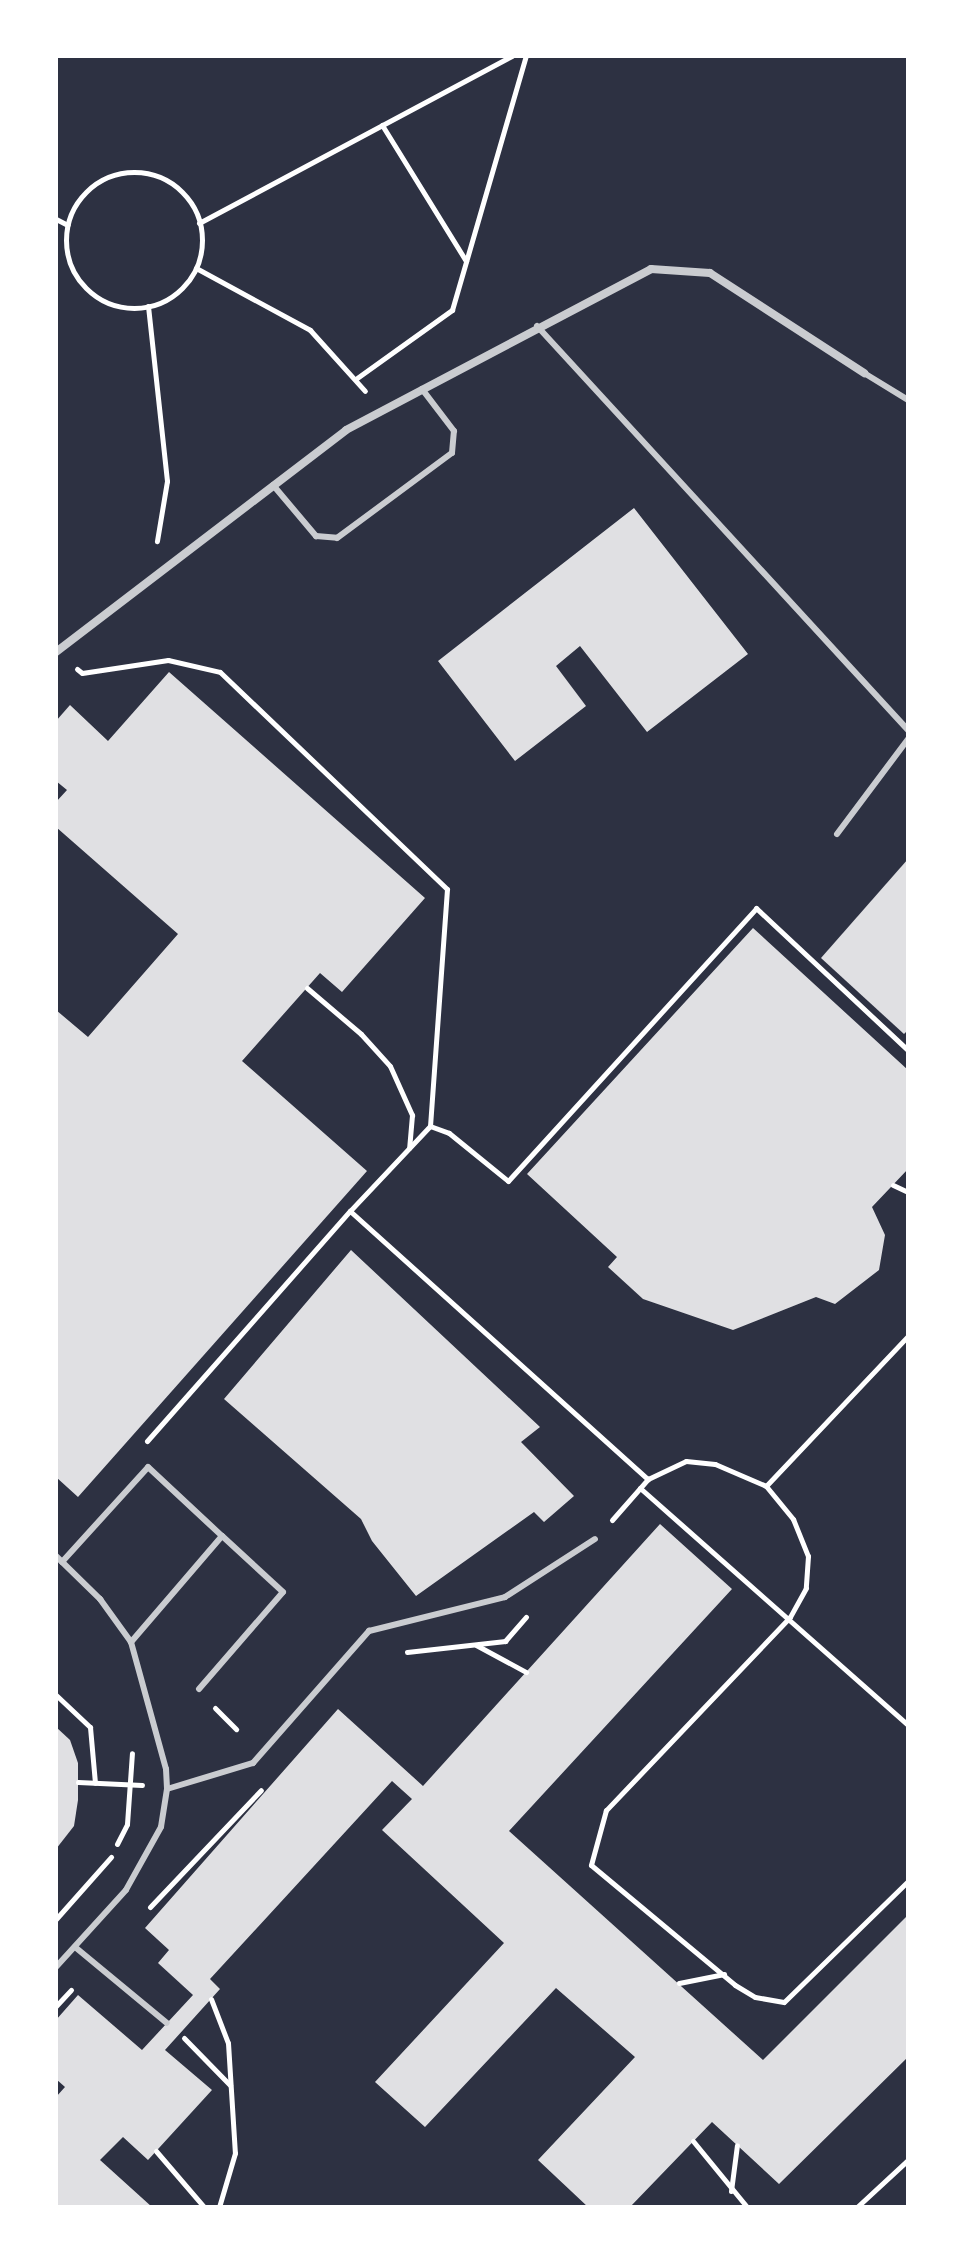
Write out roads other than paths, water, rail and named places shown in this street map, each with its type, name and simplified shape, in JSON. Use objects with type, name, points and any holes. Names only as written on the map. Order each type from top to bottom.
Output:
[{"type":"street","points":[[56,652],[273,485],[378,412],[537,325],[651,269],[710,273],[864,373]]},
{"type":"lane","points":[[537,325],[908,730]]},
{"type":"lane","points":[[864,373],[908,400]]},
{"type":"lane","points":[[273,485],[316,536],[337,538],[452,453],[454,431],[421,387]]},
{"type":"lane","points":[[837,834],[908,739]]},
{"type":"lane","points":[[62,1562],[148,1467],[283,1592],[199,1689]]},
{"type":"lane","points":[[131,1642],[222,1536]]},
{"type":"lane","points":[[167,1789],[253,1763],[369,1631],[505,1597],[595,1539]]},
{"type":"lane","points":[[56,1556],[100,1599],[131,1642],[166,1769],[167,1789],[161,1827],[126,1890],[56,1967]]},
{"type":"lane","points":[[75,1947],[167,2023]]}]
